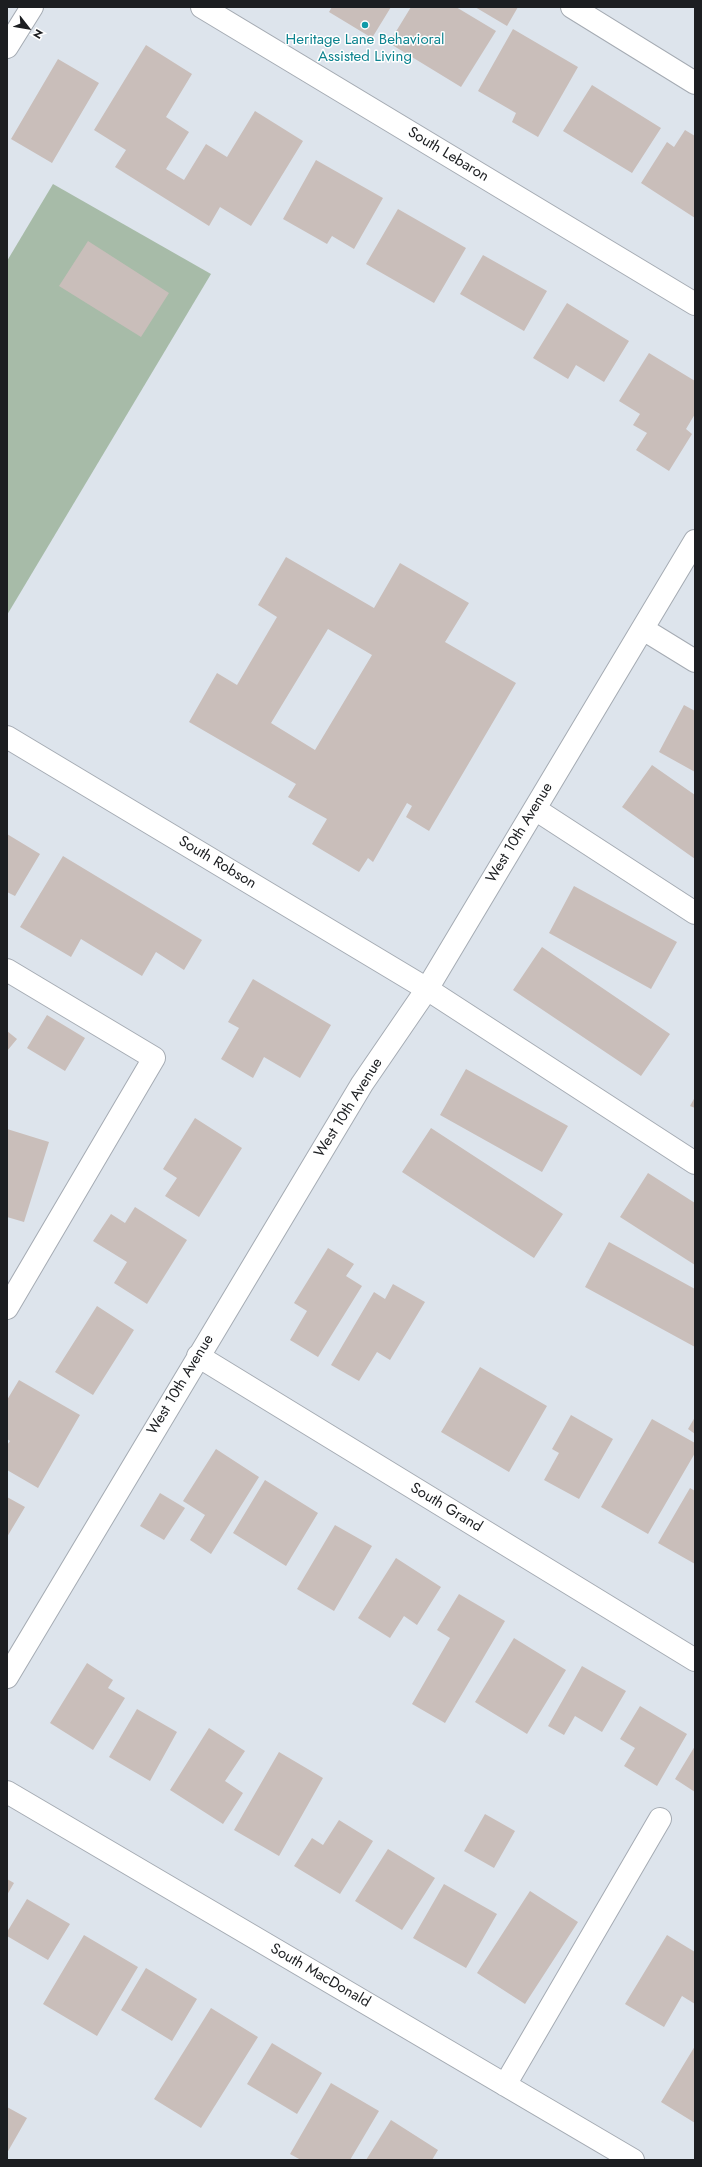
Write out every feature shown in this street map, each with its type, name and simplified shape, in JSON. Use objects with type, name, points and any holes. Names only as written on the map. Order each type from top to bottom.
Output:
[{"type":"street","points":[[7,47],[32,7]]},
{"type":"street","name":"South Lebaron","points":[[202,7],[695,304]]},
{"type":"street","points":[[572,7],[695,83]]},
{"type":"street","name":"West 10th Avenue","points":[[7,1677],[362,1084],[427,989],[695,541]]},
{"type":"street","points":[[643,629],[695,661]]},
{"type":"street","name":"South Robson","points":[[7,737],[427,989],[695,1163]]},
{"type":"street","points":[[535,809],[695,913]]},
{"type":"street","points":[[7,970],[154,1058],[7,1308]]},
{"type":"street","name":"South Grand","points":[[198,1356],[695,1660]]},
{"type":"street","name":"South MacDonald","points":[[7,1792],[633,2160]]},
{"type":"street","points":[[505,2085],[660,1819]]},
{"type":"green space","points":[[53,184],[211,274],[7,615],[7,261]]},
{"type":"building","name":"Heritage Lane Behavioral Assisted Living","points":[[332,7],[391,7],[372,38],[329,12]]},
{"type":"building","points":[[411,7],[456,7],[496,31],[461,87],[389,43]]},
{"type":"building","points":[[475,7],[518,7],[507,26]]},
{"type":"building","points":[[513,29],[578,67],[538,137],[512,122],[516,113],[478,91]]},
{"type":"building","points":[[146,45],[192,74],[166,117],[189,132],[166,169],[184,180],[206,144],[227,157],[255,111],[303,141],[251,226],[220,207],[209,226],[115,167],[126,150],[94,130]]},
{"type":"building","points":[[58,59],[99,83],[52,163],[11,139]]},
{"type":"building","points":[[592,85],[661,128],[632,173],[563,131]]},
{"type":"building","points":[[685,130],[695,136],[695,218],[641,183],[667,142],[674,147]]},
{"type":"building","points":[[316,160],[383,198],[354,249],[332,236],[327,244],[283,219]]},
{"type":"building","points":[[398,209],[466,248],[434,303],[366,264]]},
{"type":"building","points":[[88,241],[169,293],[141,337],[59,286]]},
{"type":"building","points":[[483,255],[547,291],[524,331],[460,294]]},
{"type":"building","points":[[567,303],[629,341],[604,382],[576,365],[568,379],[533,358]]},
{"type":"building","points":[[649,353],[695,381],[695,414],[686,429],[692,434],[669,471],[636,450],[647,433],[633,425],[640,414],[619,401]]},
{"type":"building","points":[[286,557],[374,608],[400,563],[469,603],[445,642],[516,683],[429,831],[406,817],[412,806],[407,803],[373,862],[368,858],[359,872],[312,844],[327,819],[288,797],[296,784],[189,722],[217,673],[237,685],[277,617],[258,605]],"holes":[[[328,629],[372,655],[315,750],[271,723]]]},
{"type":"building","points":[[684,705],[695,711],[695,772],[659,752]]},
{"type":"building","points":[[652,765],[695,795],[695,859],[622,807]]},
{"type":"building","points":[[7,834],[40,854],[15,896],[7,892]]},
{"type":"building","points":[[63,856],[202,940],[184,970],[156,952],[142,976],[81,939],[71,957],[20,927]]},
{"type":"building","points":[[574,886],[677,942],[651,989],[549,933]]},
{"type":"building","points":[[542,947],[670,1034],[641,1076],[513,990]]},
{"type":"building","points":[[253,979],[331,1025],[300,1078],[264,1057],[253,1078],[221,1059],[239,1028],[228,1022]]},
{"type":"building","points":[[47,1015],[85,1038],[65,1071],[27,1048]]},
{"type":"building","points":[[7,1031],[17,1039],[7,1051]]},
{"type":"building","points":[[466,1069],[568,1126],[542,1172],[440,1115]]},
{"type":"building","points":[[695,1097],[695,1108],[690,1106]]},
{"type":"building","points":[[195,1118],[242,1148],[199,1217],[165,1196],[177,1178],[163,1169]]},
{"type":"building","points":[[431,1128],[563,1214],[534,1258],[402,1172]]},
{"type":"building","points":[[7,1129],[49,1142],[24,1222],[7,1217]]},
{"type":"building","points":[[648,1173],[695,1203],[695,1265],[620,1217]]},
{"type":"building","points":[[135,1207],[187,1240],[147,1304],[114,1283],[127,1262],[93,1241],[111,1214],[125,1223]]},
{"type":"building","points":[[609,1242],[695,1289],[695,1347],[585,1287]]},
{"type":"building","points":[[328,1248],[354,1264],[346,1276],[362,1286],[318,1357],[290,1340],[307,1311],[294,1303]]},
{"type":"building","points":[[393,1284],[425,1302],[390,1360],[377,1352],[359,1381],[331,1365],[374,1292],[385,1299]]},
{"type":"building","points":[[97,1306],[134,1330],[93,1395],[55,1372]]},
{"type":"building","points":[[480,1367],[547,1406],[509,1472],[441,1432]]},
{"type":"building","points":[[19,1380],[80,1415],[38,1488],[7,1470],[7,1445],[10,1441],[7,1439],[7,1400]]},
{"type":"building","points":[[571,1415],[613,1439],[579,1499],[544,1480],[559,1453],[552,1449]]},
{"type":"building","points":[[695,1417],[695,1434],[688,1429]]},
{"type":"building","points":[[652,1419],[695,1443],[695,1453],[648,1534],[601,1507]]},
{"type":"building","points":[[216,1449],[259,1477],[211,1554],[190,1540],[205,1515],[183,1501]]},
{"type":"building","points":[[265,1480],[318,1513],[286,1566],[233,1533]]},
{"type":"building","points":[[690,1488],[695,1491],[695,1564],[658,1543]]},
{"type":"building","points":[[160,1493],[185,1508],[164,1540],[140,1526]]},
{"type":"building","points":[[7,1497],[25,1507],[7,1537]]},
{"type":"building","points":[[335,1525],[372,1546],[334,1611],[297,1589]]},
{"type":"building","points":[[396,1558],[441,1587],[417,1625],[404,1616],[390,1638],[358,1618]]},
{"type":"building","points":[[459,1594],[505,1621],[445,1723],[412,1704],[450,1638],[437,1630]]},
{"type":"building","points":[[514,1638],[566,1670],[527,1734],[475,1702]]},
{"type":"building","points":[[87,1663],[113,1680],[108,1688],[125,1698],[93,1750],[50,1723]]},
{"type":"building","points":[[582,1666],[626,1691],[602,1732],[575,1716],[564,1735],[548,1726]]},
{"type":"building","points":[[640,1706],[687,1734],[657,1786],[624,1766],[635,1748],[620,1739]]},
{"type":"building","points":[[137,1709],[177,1732],[150,1781],[109,1757]]},
{"type":"building","points":[[209,1728],[245,1751],[225,1781],[243,1793],[223,1824],[170,1790]]},
{"type":"building","points":[[695,1746],[695,1792],[675,1779]]},
{"type":"building","points":[[279,1752],[323,1778],[279,1856],[234,1830]]},
{"type":"building","points":[[485,1814],[515,1831],[494,1868],[464,1851]]},
{"type":"building","points":[[339,1820],[373,1841],[340,1894],[294,1866],[312,1838],[323,1845]]},
{"type":"building","points":[[388,1849],[435,1878],[402,1930],[355,1901]]},
{"type":"building","points":[[7,1879],[14,1883],[7,1895]]},
{"type":"building","points":[[444,1884],[497,1914],[466,1968],[413,1938]]},
{"type":"building","points":[[530,1891],[578,1922],[525,2004],[477,1973]]},
{"type":"building","points":[[27,1899],[70,1924],[48,1960],[7,1936],[7,1932]]},
{"type":"building","points":[[84,1935],[138,1967],[97,2036],[43,2004]]},
{"type":"building","points":[[667,1935],[695,1952],[695,2004],[682,1996],[664,2027],[625,2004]]},
{"type":"building","points":[[146,1968],[197,1999],[172,2041],[121,2010]]},
{"type":"building","points":[[211,2008],[258,2037],[201,2128],[154,2099]]},
{"type":"building","points":[[272,2043],[322,2073],[297,2114],[247,2084]]},
{"type":"building","points":[[695,2046],[695,2123],[661,2102]]},
{"type":"building","points":[[331,2083],[379,2111],[350,2160],[301,2160],[290,2154]]},
{"type":"building","points":[[7,2107],[27,2118],[7,2153]]},
{"type":"building","points":[[391,2120],[438,2150],[432,2160],[366,2160]]},
{"type":"place","name":"Heritage Lane Behavioral Assisted Living","points":[[365,25]]}]
